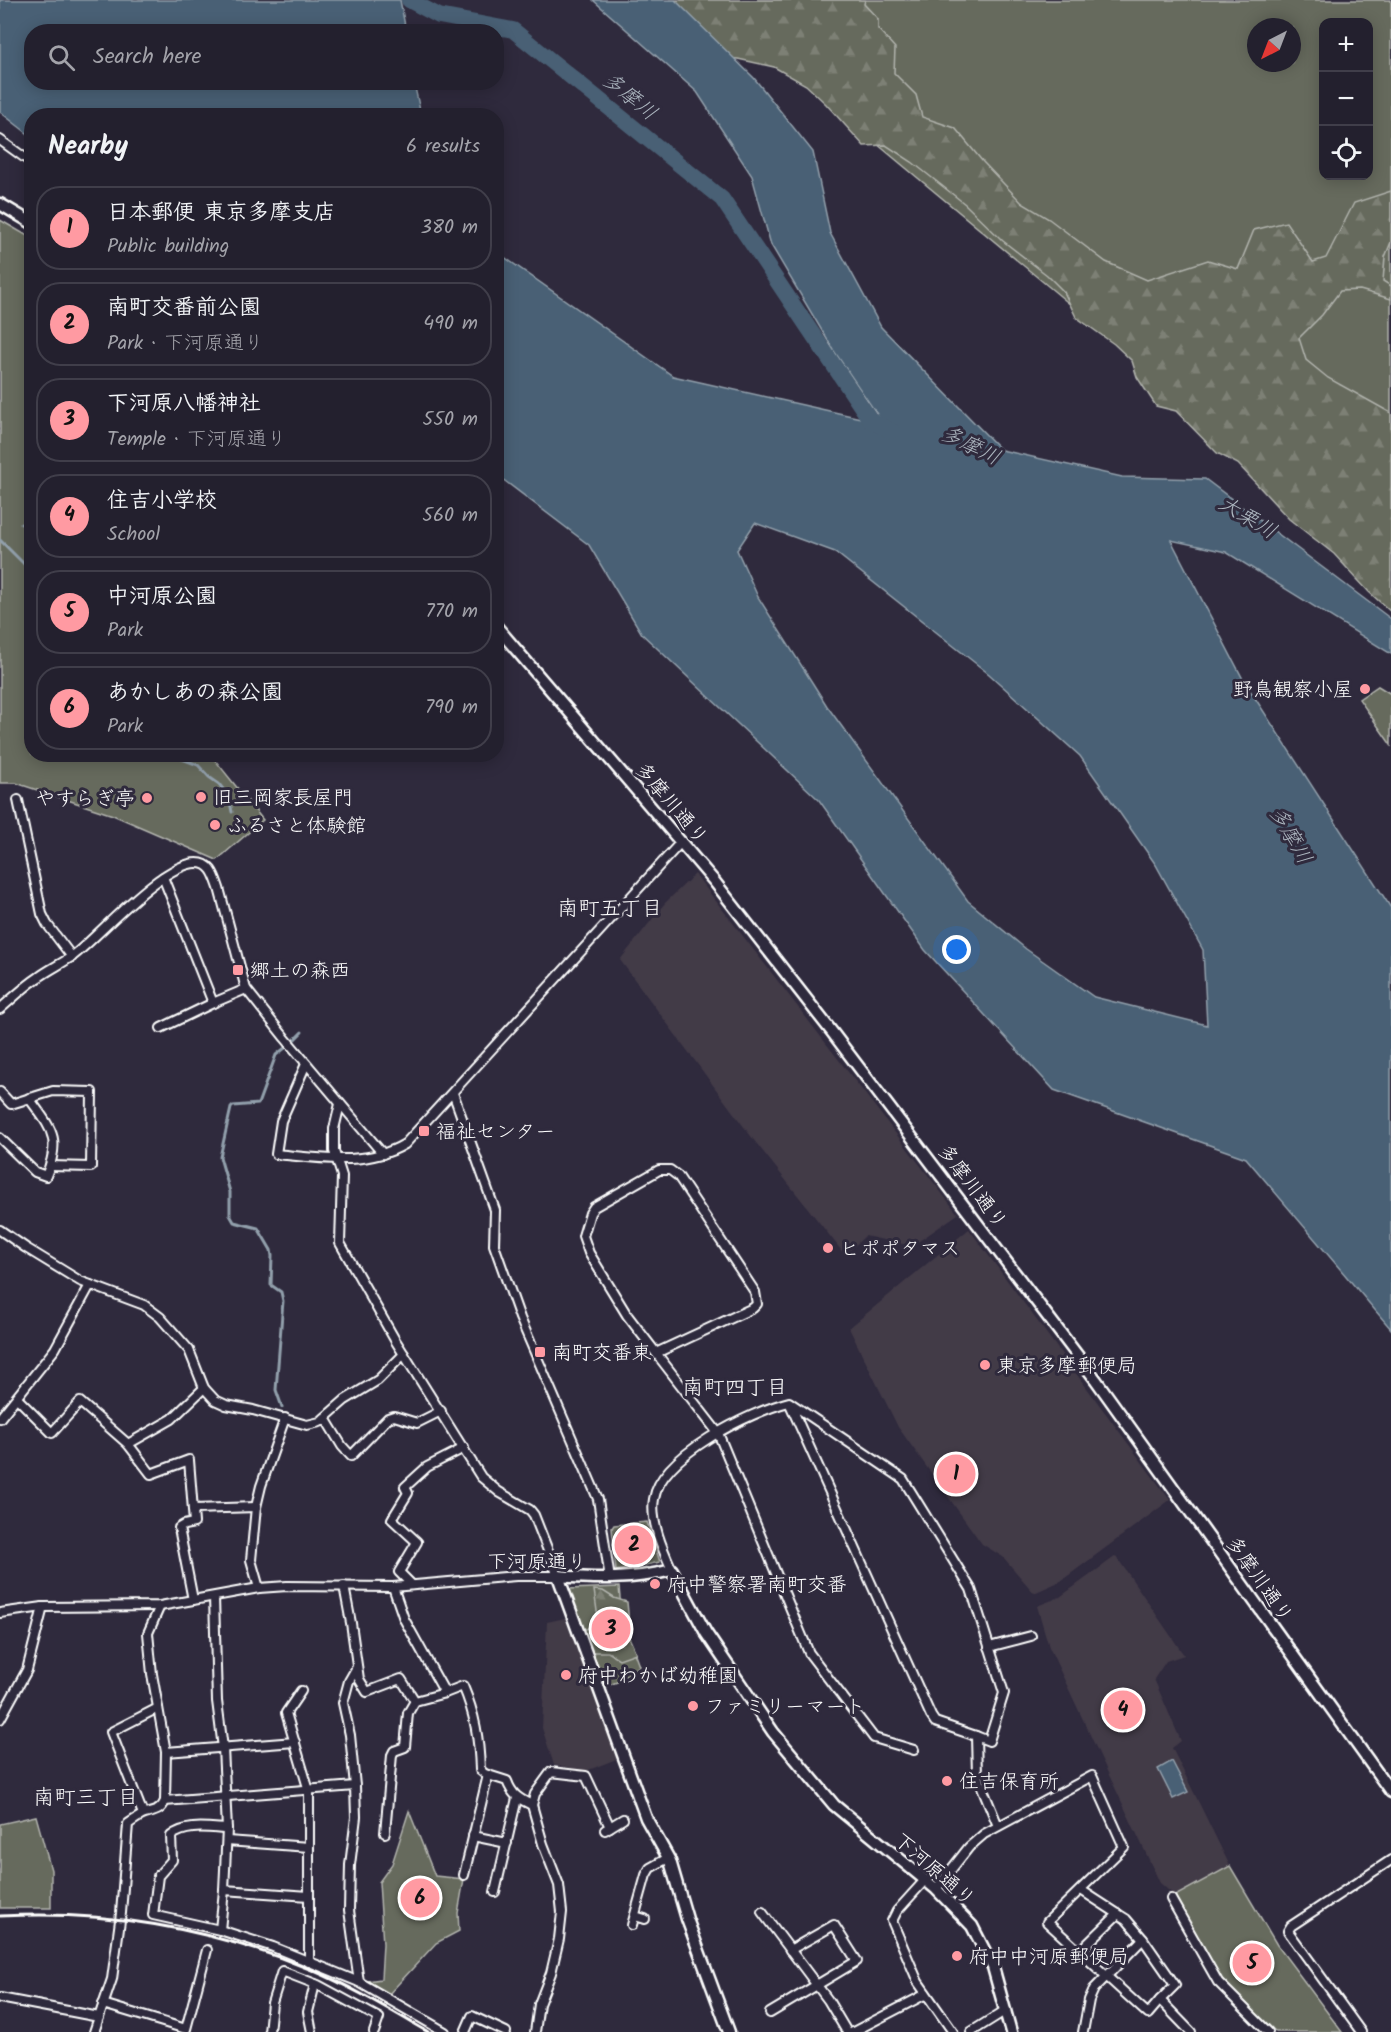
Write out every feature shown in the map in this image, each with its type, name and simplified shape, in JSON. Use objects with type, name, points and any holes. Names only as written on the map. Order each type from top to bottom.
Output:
[{"type":"street","points":[[0,140],[24,157]]},
{"type":"street","points":[[0,204],[24,218]]},
{"type":"street","name":"多摩川通り","points":[[504,635],[681,842],[832,1032],[1096,1380],[1391,1792]]},
{"type":"street","points":[[18,800],[42,914],[72,957]]},
{"type":"street","points":[[306,1064],[281,1121],[276,1154],[332,1159],[372,1157],[405,1144],[681,842]]},
{"type":"street","points":[[0,1009],[25,987],[72,957],[94,939],[122,910],[163,877],[180,867],[196,863],[207,866],[213,872],[246,988],[306,1064],[383,1154]]},
{"type":"street","points":[[163,877],[213,1003]]},
{"type":"street","points":[[161,1028],[246,988]]},
{"type":"street","points":[[0,1092],[11,1104],[52,1091],[92,1092],[91,1167],[50,1166]]},
{"type":"street","points":[[453,1093],[495,1210],[494,1245],[520,1318],[598,1499],[610,1579]]},
{"type":"street","points":[[0,1138],[35,1172],[46,1176],[54,1139],[50,1128],[29,1098]]},
{"type":"street","points":[[340,1104],[334,1129],[334,1151],[342,1176],[340,1243],[404,1354],[487,1483],[530,1510],[558,1576],[646,1818],[668,1858],[687,1918],[729,2032]]},
{"type":"street","points":[[656,1353],[753,1308],[757,1304],[755,1292],[678,1176],[670,1170],[659,1170],[594,1207],[583,1236],[589,1253],[627,1315],[656,1353],[718,1433],[809,1653],[874,1738],[914,1750]]},
{"type":"street","points":[[0,1230],[80,1281],[144,1305],[160,1317],[189,1350],[204,1388],[215,1400],[226,1405],[307,1425],[320,1422],[345,1400],[378,1380],[404,1354]]},
{"type":"street","points":[[0,1418],[54,1349],[90,1285]]},
{"type":"street","points":[[128,1444],[172,1419],[204,1388]]},
{"type":"street","points":[[17,1398],[52,1433],[80,1402],[128,1444],[151,1474],[189,1460],[194,1523],[179,1528],[193,1600]]},
{"type":"street","points":[[672,1570],[656,1522],[654,1504],[661,1480],[707,1438],[789,1402]]},
{"type":"street","points":[[789,1402],[903,1479],[971,1589],[1004,1693],[989,1741],[935,1722],[931,1716],[789,1402]]},
{"type":"street","points":[[325,1418],[351,1456],[388,1418],[394,1416],[417,1423],[441,1411]]},
{"type":"street","points":[[259,1588],[251,1560],[256,1507],[285,1418]]},
{"type":"street","points":[[412,1585],[399,1572],[417,1542],[392,1519],[408,1493],[405,1487],[427,1467],[464,1448]]},
{"type":"street","points":[[194,1509],[256,1507]]},
{"type":"street","name":"下河原通り","points":[[0,1613],[43,1607],[160,1606],[259,1588],[393,1587],[516,1576],[610,1579],[651,1576],[672,1570],[706,1633],[781,1741],[834,1805],[936,1889],[957,1908],[972,1926],[993,1967],[1011,2032]]},
{"type":"street","points":[[344,1586],[359,1679],[367,1692],[401,1679],[415,1701]]},
{"type":"street","points":[[393,1587],[404,1619],[445,1692]]},
{"type":"street","points":[[213,1597],[217,1701],[223,1748],[227,1829],[220,1930]]},
{"type":"street","points":[[95,2031],[112,1979],[128,1824],[143,1814],[156,1812],[165,1800],[166,1752],[152,1674],[148,1633],[160,1606]]},
{"type":"street","points":[[0,1719],[27,1670],[43,1607]]},
{"type":"street","points":[[989,1647],[1031,1636]]},
{"type":"street","points":[[357,1667],[349,1682],[343,1703],[350,1735],[355,1786],[356,1817],[349,1910],[359,1982]]},
{"type":"street","points":[[385,1833],[392,1755],[394,1751],[405,1747],[408,1713],[415,1701],[463,1686],[476,1719],[480,1770],[507,1781],[510,1790],[517,1798],[532,1805]]},
{"type":"street","points":[[301,1691],[286,1713],[309,1791],[309,1962]]},
{"type":"street","points":[[143,1814],[111,1732],[158,1708]]},
{"type":"street","points":[[976,1736],[976,1775],[998,1826]]},
{"type":"street","points":[[166,1752],[295,1742]]},
{"type":"street","points":[[535,2032],[539,2004],[551,1973],[559,1939],[562,1912],[559,1886],[540,1836],[532,1805],[535,1794],[550,1772],[586,1776],[608,1828],[622,1818]]},
{"type":"street","points":[[464,1875],[488,1775]]},
{"type":"street","points":[[936,1889],[969,1847],[984,1834],[1092,1776],[1124,1847],[1047,1922],[1148,2014],[1175,1985],[1143,1939],[1126,1920],[1081,1890]]},
{"type":"street","points":[[165,1800],[355,1786]]},
{"type":"street","points":[[495,1892],[517,1798]]},
{"type":"street","points":[[227,1829],[199,1827],[177,1831],[171,1836],[172,1860],[158,1876],[153,1915],[220,1930],[273,1947],[359,1982],[445,2032]]},
{"type":"street","points":[[473,1836],[507,1843]]},
{"type":"street","points":[[227,1841],[309,1847]]},
{"type":"street","points":[[645,1919],[634,1920],[646,1875],[650,1868],[668,1858]]},
{"type":"street","points":[[1361,2032],[1288,1931],[1291,1926],[1391,1860]]},
{"type":"street","points":[[925,1880],[897,1911],[892,1921],[912,1972],[953,2032]]},
{"type":"street","points":[[224,1890],[309,1896]]},
{"type":"street","points":[[1171,1899],[1218,1982],[1268,2032]]},
{"type":"street","points":[[762,1912],[828,2000],[847,2032]]},
{"type":"street","points":[[1080,1951],[1118,1914]]},
{"type":"street","points":[[770,2013],[857,1961],[834,1925],[790,1950]]},
{"type":"street","points":[[1083,2032],[1089,2000],[1094,1989],[1143,1939]]},
{"type":"street","points":[[103,2004],[186,2029],[207,1950]]},
{"type":"street","points":[[269,2032],[272,2003],[282,1971],[315,1984],[379,2018],[374,2032]]},
{"type":"street","points":[[312,2032],[308,2012],[315,1984]]},
{"type":"street","points":[[853,2032],[926,1994]]},
{"type":"street","points":[[0,1998],[99,2017]]},
{"type":"street","points":[[1160,2000],[1191,2032]]},
{"type":"street","points":[[971,2032],[1006,2010]]},
{"type":"street","points":[[465,2032],[472,2016],[506,2032]]},
{"type":"shaded area","points":[[695,874],[958,1214],[912,1246],[865,1236],[845,1255],[753,1139],[620,960],[665,903]]},
{"type":"shaded area","points":[[969,1229],[1170,1500],[1061,1581],[1034,1593],[1003,1557],[982,1544],[898,1427],[849,1328]]},
{"type":"shaded area","points":[[1116,1556],[1184,1655],[1166,1661],[1154,1679],[1181,1741],[1172,1748],[1230,1866],[1175,1896],[1160,1883],[1049,1647],[1037,1606],[1060,1597]]},
{"type":"shaded area","name":"府中わかば幼稚園","points":[[565,1618],[619,1758],[586,1771],[554,1765],[542,1728],[547,1622]]},
{"type":"green space","points":[[670,0],[865,0],[864,4],[878,19],[878,29],[895,48],[894,73],[916,95],[922,117],[955,128],[1022,203],[1049,219],[1106,262],[1147,280],[1208,260],[1238,269],[1254,230],[1286,222],[1313,262],[1326,258],[1354,203],[1391,191],[1391,242],[1385,257],[1383,281],[1391,286],[1391,299],[1360,290],[1340,291],[1322,315],[1299,338],[1306,360],[1328,378],[1391,413],[1391,612],[1334,554],[1289,519],[1238,464],[1217,453],[1176,411],[1156,406],[1137,377],[1132,361],[1114,344],[1076,317],[1064,292],[1047,275],[1003,241],[965,204],[912,162],[886,145],[864,146],[806,85],[774,67],[738,59],[711,57]]},
{"type":"green space","points":[[742,0],[1391,0],[1391,571],[859,129]]},
{"type":"green space","points":[[0,220],[24,234],[24,762],[217,762],[263,820],[217,860],[113,815],[16,783],[0,783]]},
{"type":"green space","points":[[1378,686],[1391,694],[1391,745],[1359,699]]},
{"type":"green space","points":[[647,1522],[660,1562],[616,1571],[612,1528],[614,1525]]},
{"type":"green space","points":[[619,1587],[622,1620],[639,1666],[617,1682],[604,1687],[569,1589]]},
{"type":"green space","points":[[594,1590],[603,1591],[627,1602],[629,1623],[617,1625],[617,1629],[628,1635],[636,1653],[619,1659],[608,1652],[587,1652],[583,1630],[599,1624],[601,1617],[597,1611]]},
{"type":"green space","points":[[409,1811],[435,1876],[464,1879],[458,1913],[459,1931],[436,1943],[388,1995],[367,1981],[381,1979],[383,1944],[379,1882],[392,1864]]},
{"type":"green space","points":[[36,1816],[51,1870],[51,1908],[0,1908],[0,1824]]},
{"type":"green space","points":[[1230,1866],[1277,1945],[1342,2032],[1276,2032],[1222,1980],[1175,1896]]},
{"type":"water","points":[[0,0],[400,0],[405,24],[24,24],[24,90],[416,90],[419,108],[24,108],[24,131],[0,112]]},
{"type":"water","name":"大栗川","points":[[593,0],[675,0],[754,78],[813,152],[830,233],[881,327],[1001,450],[1122,477],[1205,479],[1391,619],[1391,654],[1226,552],[1171,540],[1244,681],[1391,908],[1391,1329],[1246,1158],[1054,1090],[925,950],[819,800],[642,634],[589,545],[504,480],[504,257],[673,376],[883,423],[834,351],[771,245],[752,176],[697,92]],"holes":[[[755,523],[835,552],[989,674],[1080,756],[1156,865],[1203,950],[1207,1025],[1094,997],[1026,949],[968,901],[827,706],[758,597],[737,550]]]},
{"type":"water","points":[[1172,1761],[1188,1792],[1173,1799],[1158,1769]]},
{"type":"waterway","name":"多摩川","points":[[409,0],[439,16],[481,24]]},
{"type":"waterway","name":"多摩川","points":[[504,28],[513,30],[722,199],[871,421],[892,431]]},
{"type":"waterway","points":[[0,540],[24,564]]},
{"type":"waterway","points":[[190,762],[198,765],[219,784],[229,797],[232,812]]},
{"type":"waterway","points":[[295,1039],[302,1032]]},
{"type":"waterway","points":[[282,1407],[276,1390],[283,1301],[281,1292],[271,1285],[271,1250],[258,1228],[234,1222],[230,1215],[230,1192],[220,1157],[231,1108],[258,1104],[276,1055],[285,1048]]},
{"type":"railway","points":[[0,1916],[80,1916],[120,1920],[159,1925],[237,1943],[312,1970],[371,1999],[428,2032]]},
{"type":"place","name":"野鳥観察小屋","points":[[1365,689]]},
{"type":"place","name":"旧三岡家長屋門","points":[[201,797]]},
{"type":"place","name":"やすらぎ亭","points":[[147,798]]},
{"type":"place","name":"ふるさと体験館","points":[[215,825]]},
{"type":"place","name":"郷土の森西","points":[[238,970]]},
{"type":"place","name":"福祉センター","points":[[424,1131]]},
{"type":"place","name":"ヒポポタマス","points":[[828,1248]]},
{"type":"place","name":"南町交番東","points":[[540,1352]]},
{"type":"place","name":"東京多摩郵便局","points":[[985,1365]]},
{"type":"place","name":"日本郵便 東京多摩支店","points":[[956,1474]]},
{"type":"place","name":"南町交番前公園","points":[[634,1545]]},
{"type":"place","name":"府中警察署南町交番","points":[[655,1584]]},
{"type":"place","name":"下河原八幡神社","points":[[611,1629]]},
{"type":"place","name":"府中わかば幼稚園","points":[[566,1675]]},
{"type":"place","name":"ファミリーマート","points":[[693,1706]]},
{"type":"place","name":"住吉小学校","points":[[1123,1710]]},
{"type":"place","name":"住吉保育所","points":[[947,1781]]},
{"type":"place","name":"あかしあの森公園","points":[[420,1898]]},
{"type":"place","name":"府中中河原郵便局","points":[[957,1956]]},
{"type":"place","name":"中河原公園","points":[[1252,1963]]},
{"type":"district","name":"南町五丁目","points":[[610,908]]},
{"type":"district","name":"南町四丁目","points":[[735,1387]]},
{"type":"district","name":"南町三丁目","points":[[86,1797]]}]
